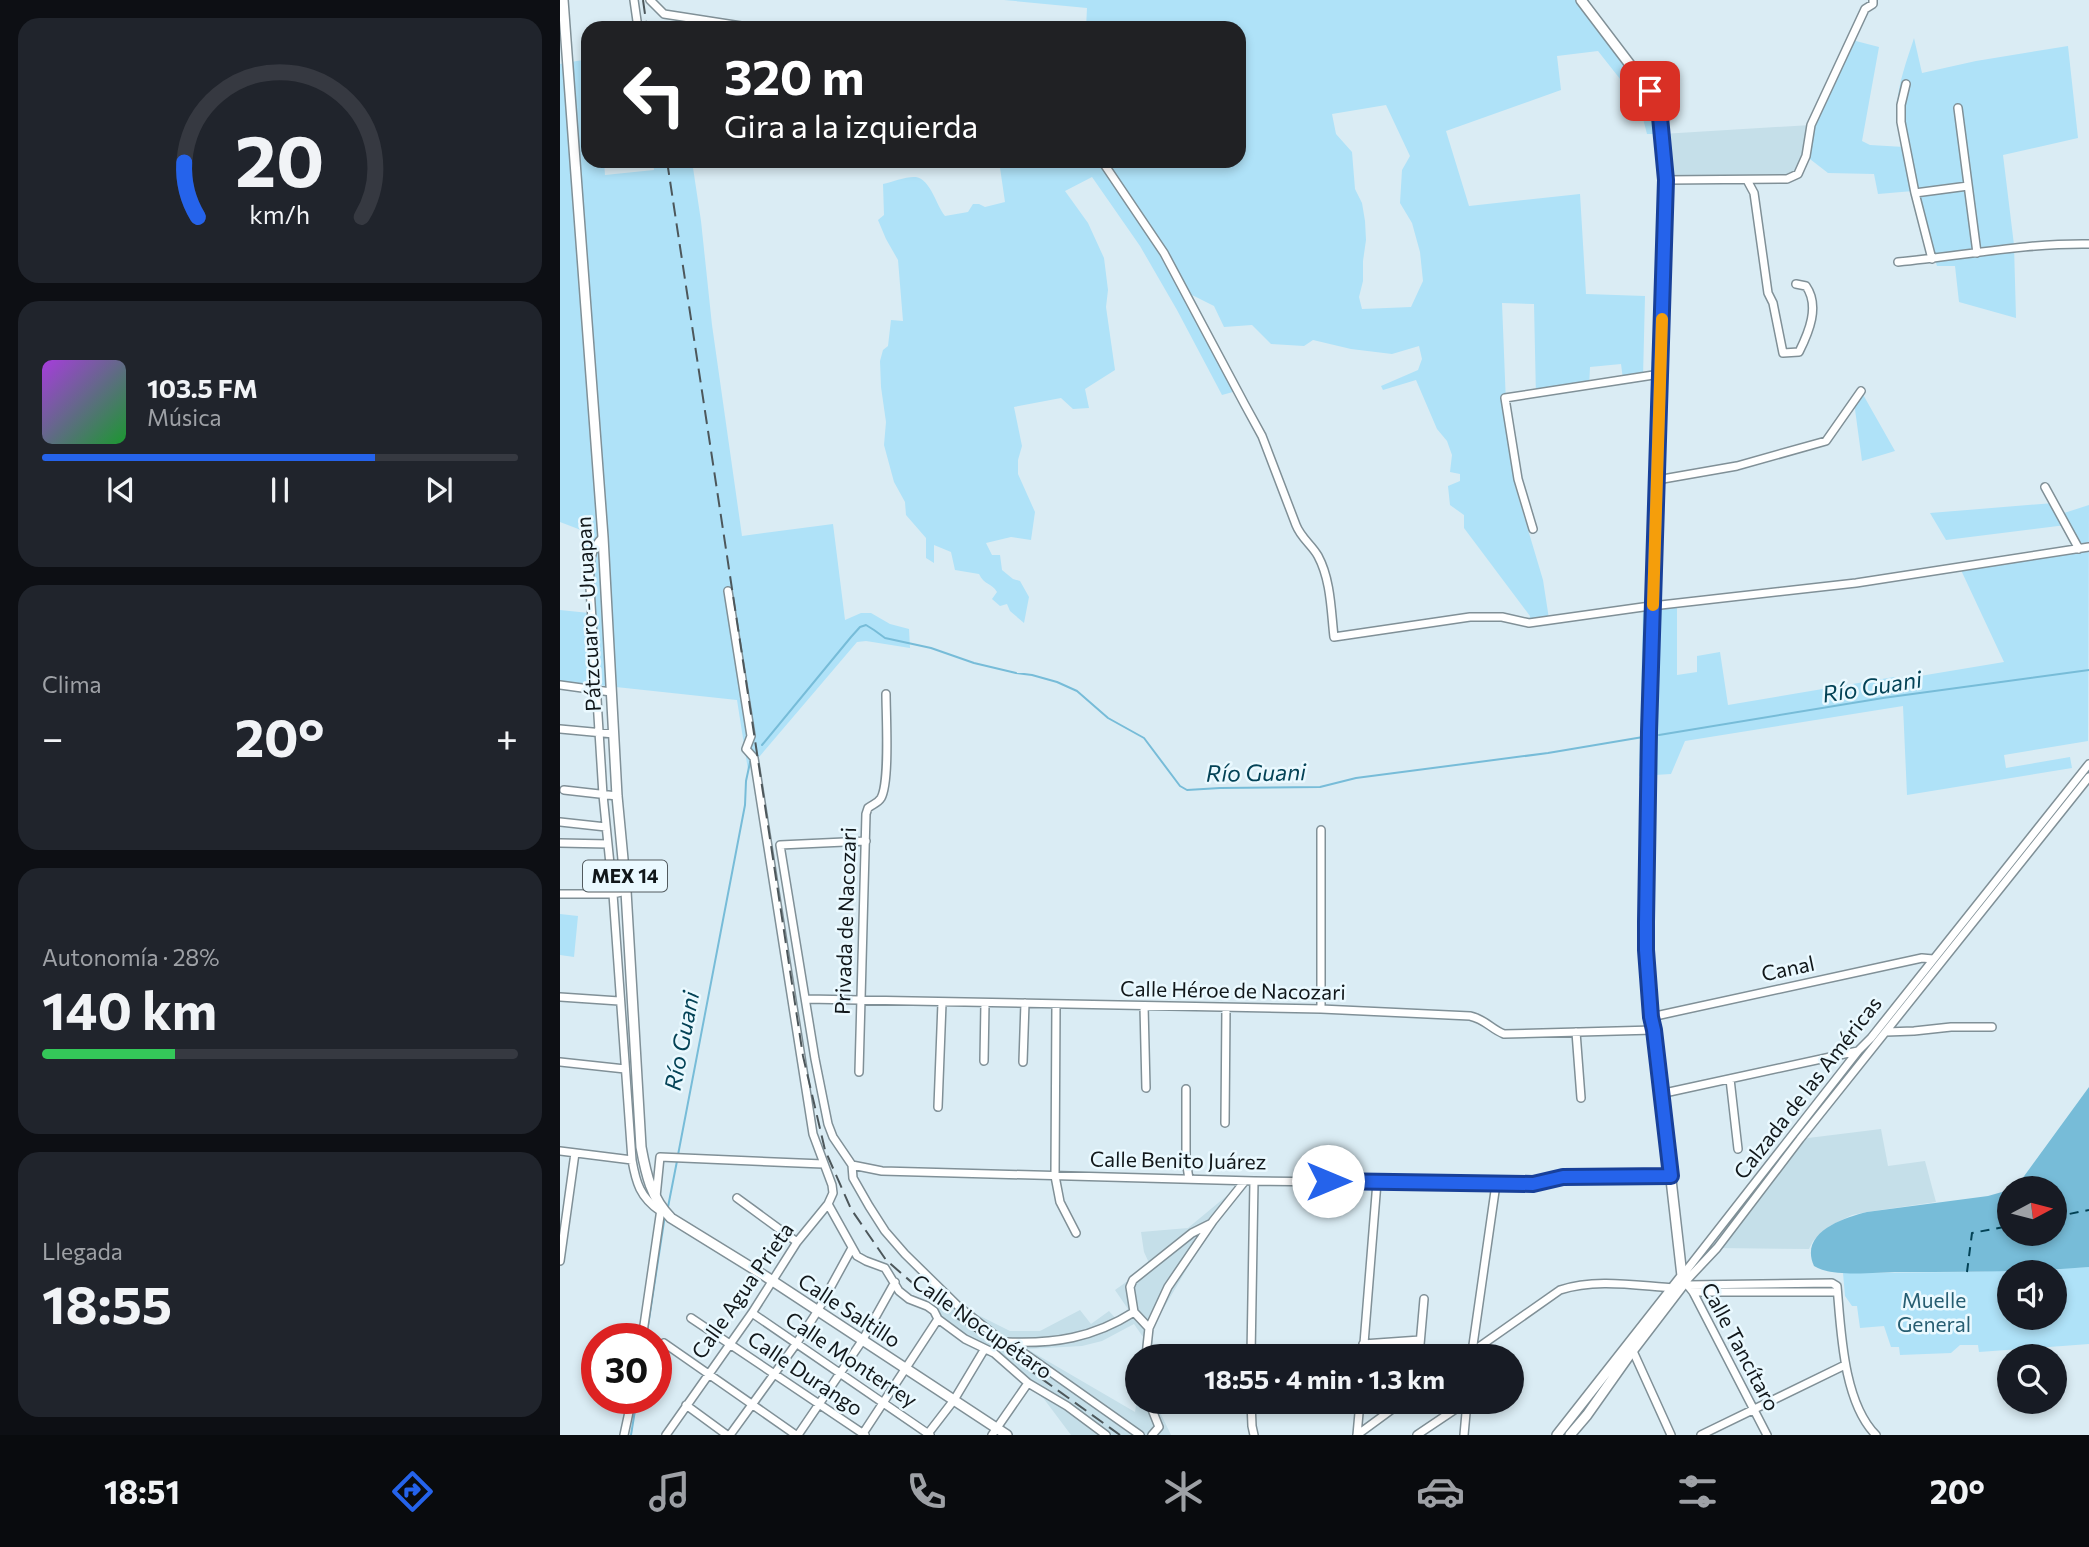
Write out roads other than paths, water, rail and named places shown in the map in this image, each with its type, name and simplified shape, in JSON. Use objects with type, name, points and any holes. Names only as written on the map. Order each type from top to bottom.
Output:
[{"type":"main road","name":"Pátzcuaro - Uruapan","points":[[563,0],[603,537],[617,796],[626,891],[641,1147],[645,1172],[662,1210],[671,1218]]},
{"type":"main road","points":[[1581,0],[1650,91],[1660,117],[1666,180],[1646,950],[1651,1017],[1683,1285]]},
{"type":"main road","name":"Calle Saltillo","points":[[671,1218],[954,1400],[995,1432],[1007,1435]]},
{"type":"main road","name":"Calzada de las Américas","points":[[1557,1435],[1683,1285]]},
{"type":"main road","name":"Calzada de las Américas","points":[[1572,1434],[1631,1346]]},
{"type":"main road","points":[[1578,1407],[1587,1415]]},
{"type":"street","points":[[634,0],[637,21]]},
{"type":"street","points":[[650,0],[664,14],[709,21]]},
{"type":"street","points":[[1666,180],[1787,179],[1798,174],[1807,156],[1811,125],[1865,9],[1873,0]]},
{"type":"street","points":[[1906,85],[1901,105],[1901,122],[1914,193],[1932,259]]},
{"type":"street","points":[[1958,108],[1977,253]]},
{"type":"street","points":[[1107,168],[1164,253],[1262,436],[1300,536],[1317,554],[1323,568],[1334,637],[1470,617],[1502,617],[1530,623],[1856,583],[2089,547]]},
{"type":"street","points":[[1747,180],[1754,192],[1768,293],[1773,303],[1783,353],[1798,352],[1811,321],[1812,294],[1806,286],[1797,284]]},
{"type":"street","points":[[1914,193],[1968,186]]},
{"type":"street","points":[[1898,262],[2089,244]]},
{"type":"street","points":[[1533,529],[1518,479],[1505,398],[1660,374]]},
{"type":"street","points":[[1657,480],[1737,466],[1826,441],[1861,391]]},
{"type":"street","points":[[2045,486],[2079,549]]},
{"type":"street","points":[[603,537],[594,545],[590,556],[591,617],[632,1160],[635,1181],[640,1192],[662,1210],[644,1323]]},
{"type":"street","points":[[728,591],[751,736],[746,746],[750,755],[813,1134],[832,1185],[833,1193],[828,1204]]},
{"type":"street","points":[[560,685],[611,692]]},
{"type":"street","name":"Privada de Nacozari","points":[[859,1072],[866,814],[868,808],[879,802],[884,790],[887,751],[886,694]]},
{"type":"street","points":[[560,729],[614,734]]},
{"type":"street","name":"Calzada de las Américas","points":[[1683,1285],[1717,1248],[1886,1032],[2089,764]]},
{"type":"street","name":"Calzada de las Américas","points":[[1683,1285],[1858,1051],[2089,777]]},
{"type":"street","points":[[564,790],[617,796]]},
{"type":"street","points":[[560,821],[606,827]]},
{"type":"street","points":[[1321,830],[1321,1009]]},
{"type":"street","points":[[866,841],[780,845],[815,1059],[833,1138],[852,1164],[853,1178],[885,1231],[958,1306],[1002,1341],[1140,1435]]},
{"type":"street","points":[[560,843],[608,844]]},
{"type":"street","points":[[560,894],[613,894],[626,891]]},
{"type":"street","name":"Canal","points":[[1651,1017],[1922,958],[1933,959]]},
{"type":"street","points":[[560,997],[619,1001]]},
{"type":"street","name":"Calle Héroe de Nacozari","points":[[806,999],[1321,1009],[1470,1016],[1484,1020],[1504,1034],[1654,1030]]},
{"type":"street","points":[[938,1107],[942,1003]]},
{"type":"street","points":[[984,1061],[985,1003]]},
{"type":"street","points":[[1023,1062],[1024,1003]]},
{"type":"street","points":[[1056,1005],[1055,1176],[1060,1202],[1076,1233]]},
{"type":"street","points":[[1144,1006],[1146,1088]]},
{"type":"street","points":[[1225,1123],[1226,1008]]},
{"type":"street","points":[[1886,1032],[1992,1027]]},
{"type":"street","points":[[1576,1032],[1581,1098]]},
{"type":"street","points":[[1660,1094],[1858,1051],[1865,1058]]},
{"type":"street","points":[[560,1062],[625,1069]]},
{"type":"street","points":[[1730,1079],[1738,1149]]},
{"type":"street","points":[[1186,1089],[1186,1160],[1189,1179]]},
{"type":"street","points":[[560,1150],[632,1160]]},
{"type":"street","points":[[560,1261],[575,1153]]},
{"type":"street","points":[[656,1198],[660,1157],[823,1164]]},
{"type":"street","name":"Calle Benito Juárez","points":[[852,1164],[882,1171],[1245,1181],[1533,1184],[1563,1177],[1671,1176]]},
{"type":"street","points":[[1147,1344],[1149,1328],[1172,1280],[1245,1181]]},
{"type":"street","points":[[1251,1344],[1254,1181]]},
{"type":"street","points":[[1377,1182],[1363,1344],[1420,1340]]},
{"type":"street","points":[[1472,1344],[1496,1184]]},
{"type":"street","points":[[737,1198],[797,1242]]},
{"type":"street","name":"Calle Agua Prieta","points":[[666,1435],[752,1313],[797,1242],[828,1204]]},
{"type":"street","name":"Calle Nocupétaro","points":[[828,1204],[857,1256],[885,1268],[899,1291],[909,1299],[928,1306],[938,1320],[965,1339],[994,1353],[1028,1383],[1068,1406],[1106,1435]]},
{"type":"street","points":[[1149,1328],[1134,1312],[1130,1287],[1133,1280],[1192,1233],[1213,1222]]},
{"type":"street","points":[[686,1405],[728,1435],[796,1344],[852,1248]]},
{"type":"street","points":[[672,1349],[797,1435],[862,1341],[895,1282]]},
{"type":"street","points":[[1485,1344],[1560,1290],[1572,1286],[1626,1284],[1756,1288],[1832,1283],[1837,1286],[1845,1364],[1859,1409],[1876,1435]]},
{"type":"street","name":"Calle Tancítaro","points":[[1683,1285],[1767,1435]]},
{"type":"street","points":[[1420,1344],[1424,1299]]},
{"type":"street","points":[[1002,1341],[1055,1342],[1116,1324],[1134,1312]]},
{"type":"street","name":"Calle Monterrey","points":[[752,1313],[929,1435]]},
{"type":"street","name":"Calle Durango","points":[[691,1318],[863,1435]]},
{"type":"street","points":[[863,1435],[938,1320]]},
{"type":"street","points":[[1631,1346],[1671,1435]]},
{"type":"street","points":[[929,1435],[984,1350]]},
{"type":"street","points":[[1701,1435],[1845,1364]]},
{"type":"street","points":[[995,1432],[1028,1383]]},
{"type":"street","points":[[624,1435],[629,1414]]},
{"type":"street","points":[[1154,1414],[1164,1435]]},
{"type":"street","points":[[1252,1414],[1254,1435]]},
{"type":"street","points":[[1357,1435],[1359,1414]]},
{"type":"street","points":[[1357,1435],[1386,1414]]},
{"type":"street","points":[[1417,1435],[1448,1414]]},
{"type":"street","points":[[1464,1435],[1465,1414]]},
{"type":"street","points":[[1152,1435],[1159,1427]]},
{"type":"waterway","name":"Río Guani","points":[[762,745],[851,637],[860,627],[866,625],[885,638],[931,648],[974,663],[1032,675],[1077,691],[1108,718],[1144,738],[1180,786],[1187,790],[1320,787],[1356,778],[1548,753],[1643,737]]},
{"type":"waterway","name":"Río Guani","points":[[1659,735],[1883,698],[2089,670]]},
{"type":"waterway","name":"Río Guani","points":[[678,1155],[745,805],[751,758]]},
{"type":"waterway","name":"Río Guani","points":[[668,1207],[677,1161]]},
{"type":"waterway","name":"Río Guani","points":[[648,1323],[665,1215]]},
{"type":"waterway","name":"Río Guani","points":[[631,1435],[634,1414]]},
{"type":"railway","points":[[643,0],[646,21]]},
{"type":"railway","points":[[668,168],[803,1056],[825,1150],[851,1209],[886,1260],[932,1300],[1120,1435]]},
{"type":"park label","name":"Muelle General","points":[[1934,1313]]}]
